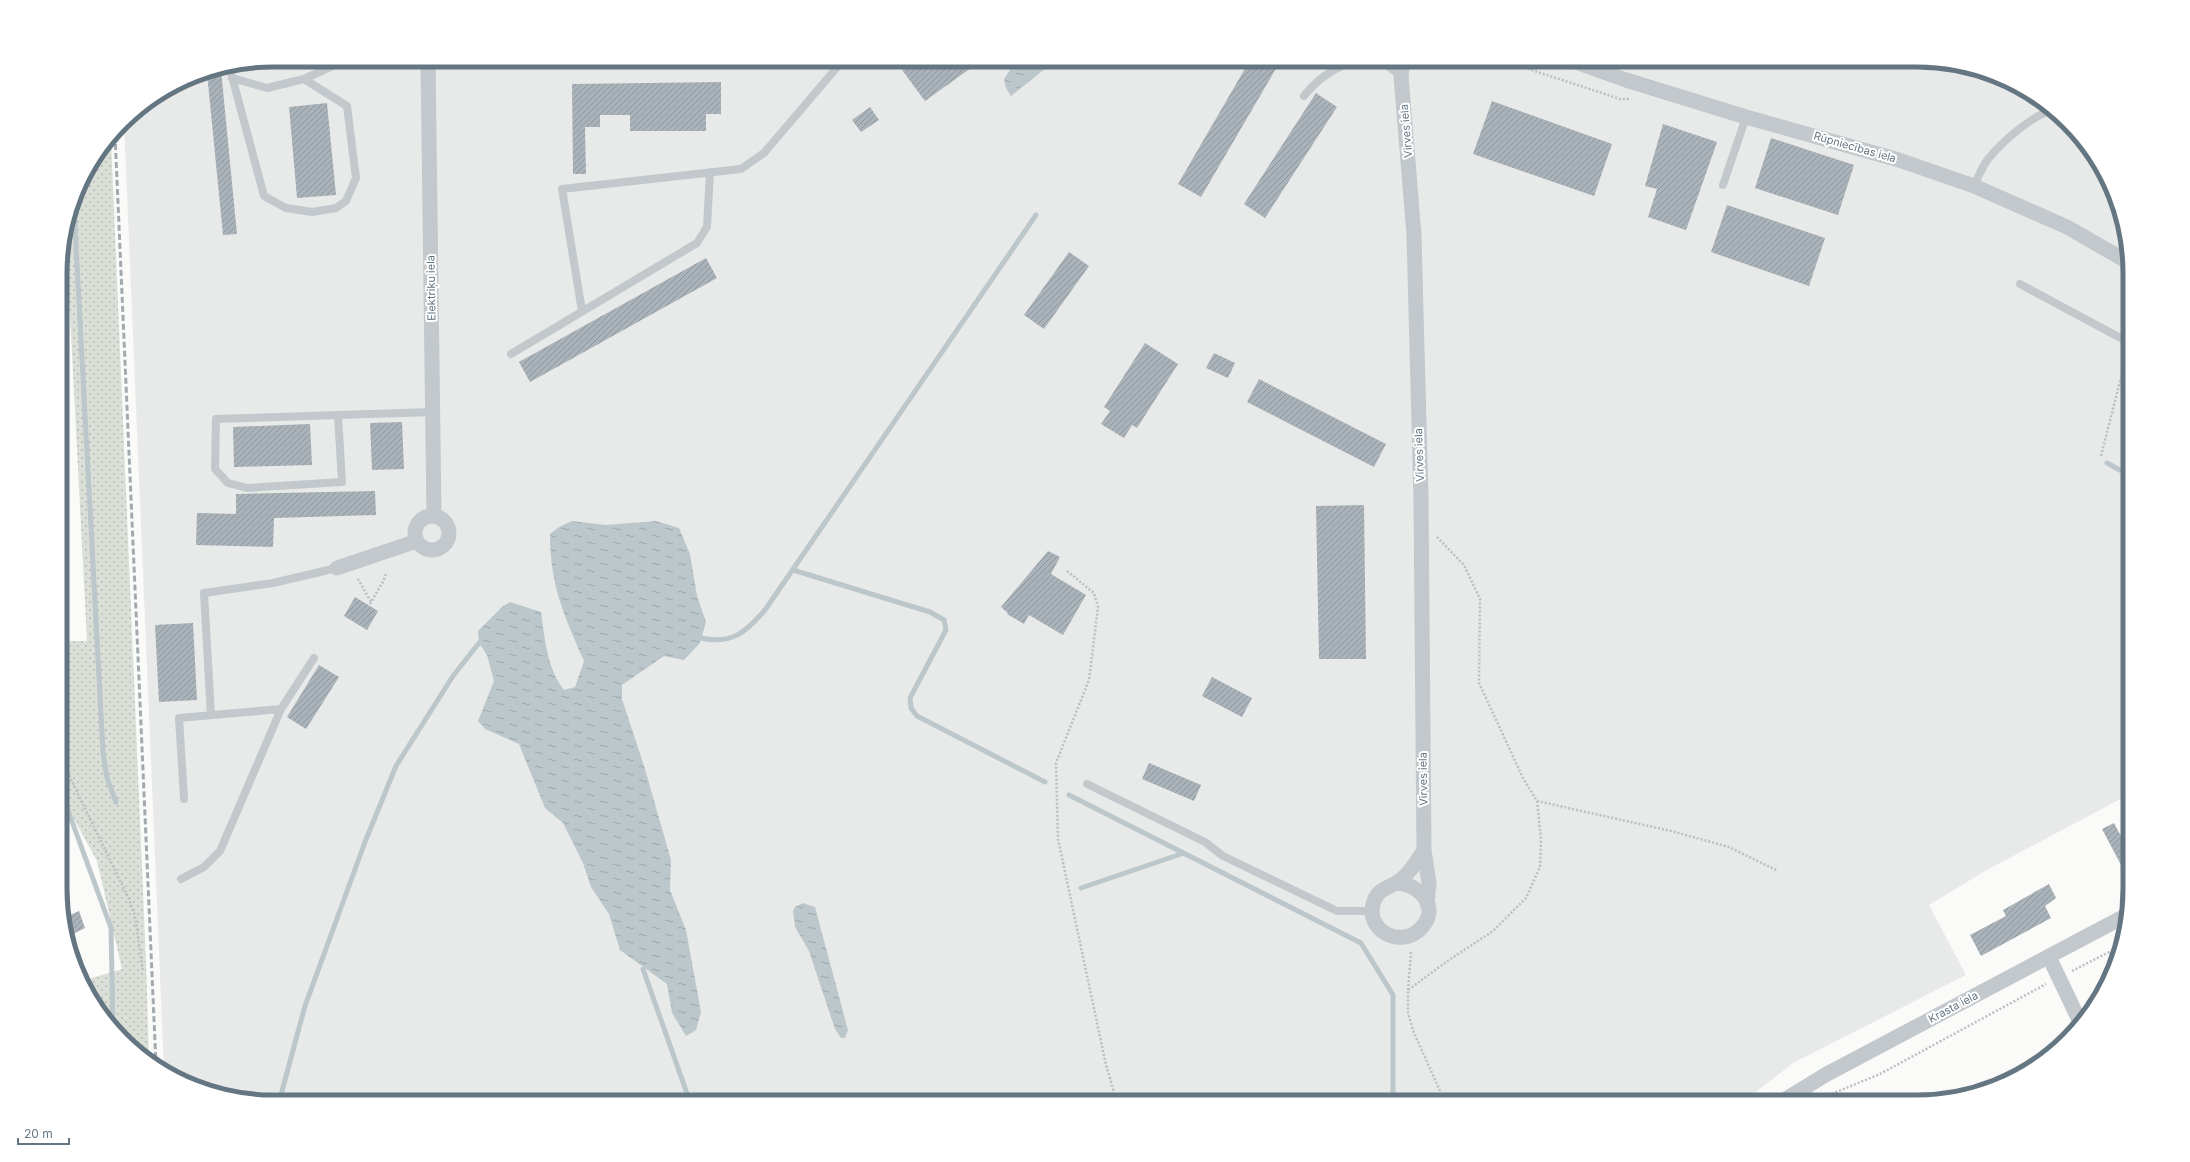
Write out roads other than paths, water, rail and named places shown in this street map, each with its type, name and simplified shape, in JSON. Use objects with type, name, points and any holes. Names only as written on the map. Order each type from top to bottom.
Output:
[{"type":"street","name":"Elektriķu iela","points":[[428,67],[434,516]]},
{"type":"street","name":"Virves iela","points":[[1372,912],[1374,922],[1380,930],[1388,936],[1399,938],[1409,937],[1418,932],[1428,915],[1429,883],[1424,850],[1420,520],[1414,235],[1401,76],[1402,67]]},
{"type":"street","name":"Rūpniecības iela","points":[[1590,67],[1626,80],[1746,117],[1899,160],[1974,186],[2067,227],[2123,259]]},
{"type":"street","points":[[428,516],[434,516],[445,521],[450,531],[447,543],[437,550],[426,549],[417,541],[415,529],[418,523],[428,516]]},
{"type":"street","points":[[337,568],[417,541]]},
{"type":"street","points":[[1397,883],[1414,865],[1424,850]]},
{"type":"street","points":[[1372,912],[1374,902],[1379,893],[1387,886],[1397,883],[1407,884],[1416,888],[1423,895],[1428,904]]},
{"type":"street","name":"Krasta iela","points":[[1792,1095],[1827,1074],[2121,919]]},
{"type":"street","points":[[2049,957],[2078,1018]]},
{"type":"lane","points":[[232,78],[267,88],[304,79],[330,67]]},
{"type":"lane","points":[[582,311],[562,189],[741,169],[764,153],[837,67]]},
{"type":"lane","points":[[1304,96],[1313,84],[1340,67]]},
{"type":"lane","points":[[1389,67],[1401,76]]},
{"type":"lane","points":[[231,71],[264,196],[286,208],[312,212],[336,208],[346,201],[356,178],[347,106],[304,79]]},
{"type":"lane","points":[[1974,186],[1988,159],[2028,121],[2046,112]]},
{"type":"lane","points":[[1723,185],[1746,117]]},
{"type":"lane","points":[[511,354],[697,243],[707,227],[710,172]]},
{"type":"lane","points":[[2020,284],[2123,339]]},
{"type":"lane","points":[[338,415],[342,482],[247,488],[228,482],[215,469],[216,419],[338,415],[433,412]]},
{"type":"lane","points":[[211,715],[204,593],[273,583],[337,568]]},
{"type":"lane","points":[[181,879],[204,867],[220,851],[281,709],[314,658]]},
{"type":"lane","points":[[184,799],[179,718],[281,709]]},
{"type":"lane","points":[[1087,784],[1205,842],[1223,856],[1337,911],[1372,912]]},
{"type":"water","points":[[1047,67],[1011,96],[1006,88],[1004,79],[1011,68]]},
{"type":"water","points":[[572,521],[606,525],[656,521],[679,528],[690,554],[697,596],[706,622],[700,643],[684,660],[664,656],[622,685],[622,699],[645,769],[671,860],[670,890],[686,930],[701,1012],[696,1030],[686,1036],[672,1013],[667,984],[620,950],[609,914],[591,887],[583,863],[563,823],[545,808],[519,744],[485,729],[478,721],[494,681],[487,655],[479,643],[478,631],[502,607],[510,602],[541,612],[550,663],[558,681],[564,690],[575,687],[584,661],[564,614],[555,585],[552,569],[550,534],[559,527]]},
{"type":"water","points":[[803,903],[815,907],[848,1030],[845,1038],[841,1038],[835,1029],[809,951],[795,927],[793,911],[795,907]]},
{"type":"waterway","points":[[701,638],[721,640],[738,635],[751,625],[765,610],[1036,215]]},
{"type":"waterway","points":[[75,217],[103,752],[107,778],[116,802]]},
{"type":"waterway","points":[[2107,463],[2123,472]]},
{"type":"waterway","points":[[793,570],[930,612],[944,620],[946,630],[910,698],[911,708],[917,716],[1045,782]]},
{"type":"waterway","points":[[281,1095],[305,1006],[365,842],[396,766],[453,676],[479,643]]},
{"type":"waterway","points":[[1069,795],[1361,943],[1393,995],[1393,1095]]},
{"type":"waterway","points":[[67,808],[111,928],[113,1019]]},
{"type":"waterway","points":[[1081,888],[1184,853]]},
{"type":"waterway","points":[[643,969],[688,1095]]},
{"type":"railway","points":[[115,140],[156,1059]]}]
